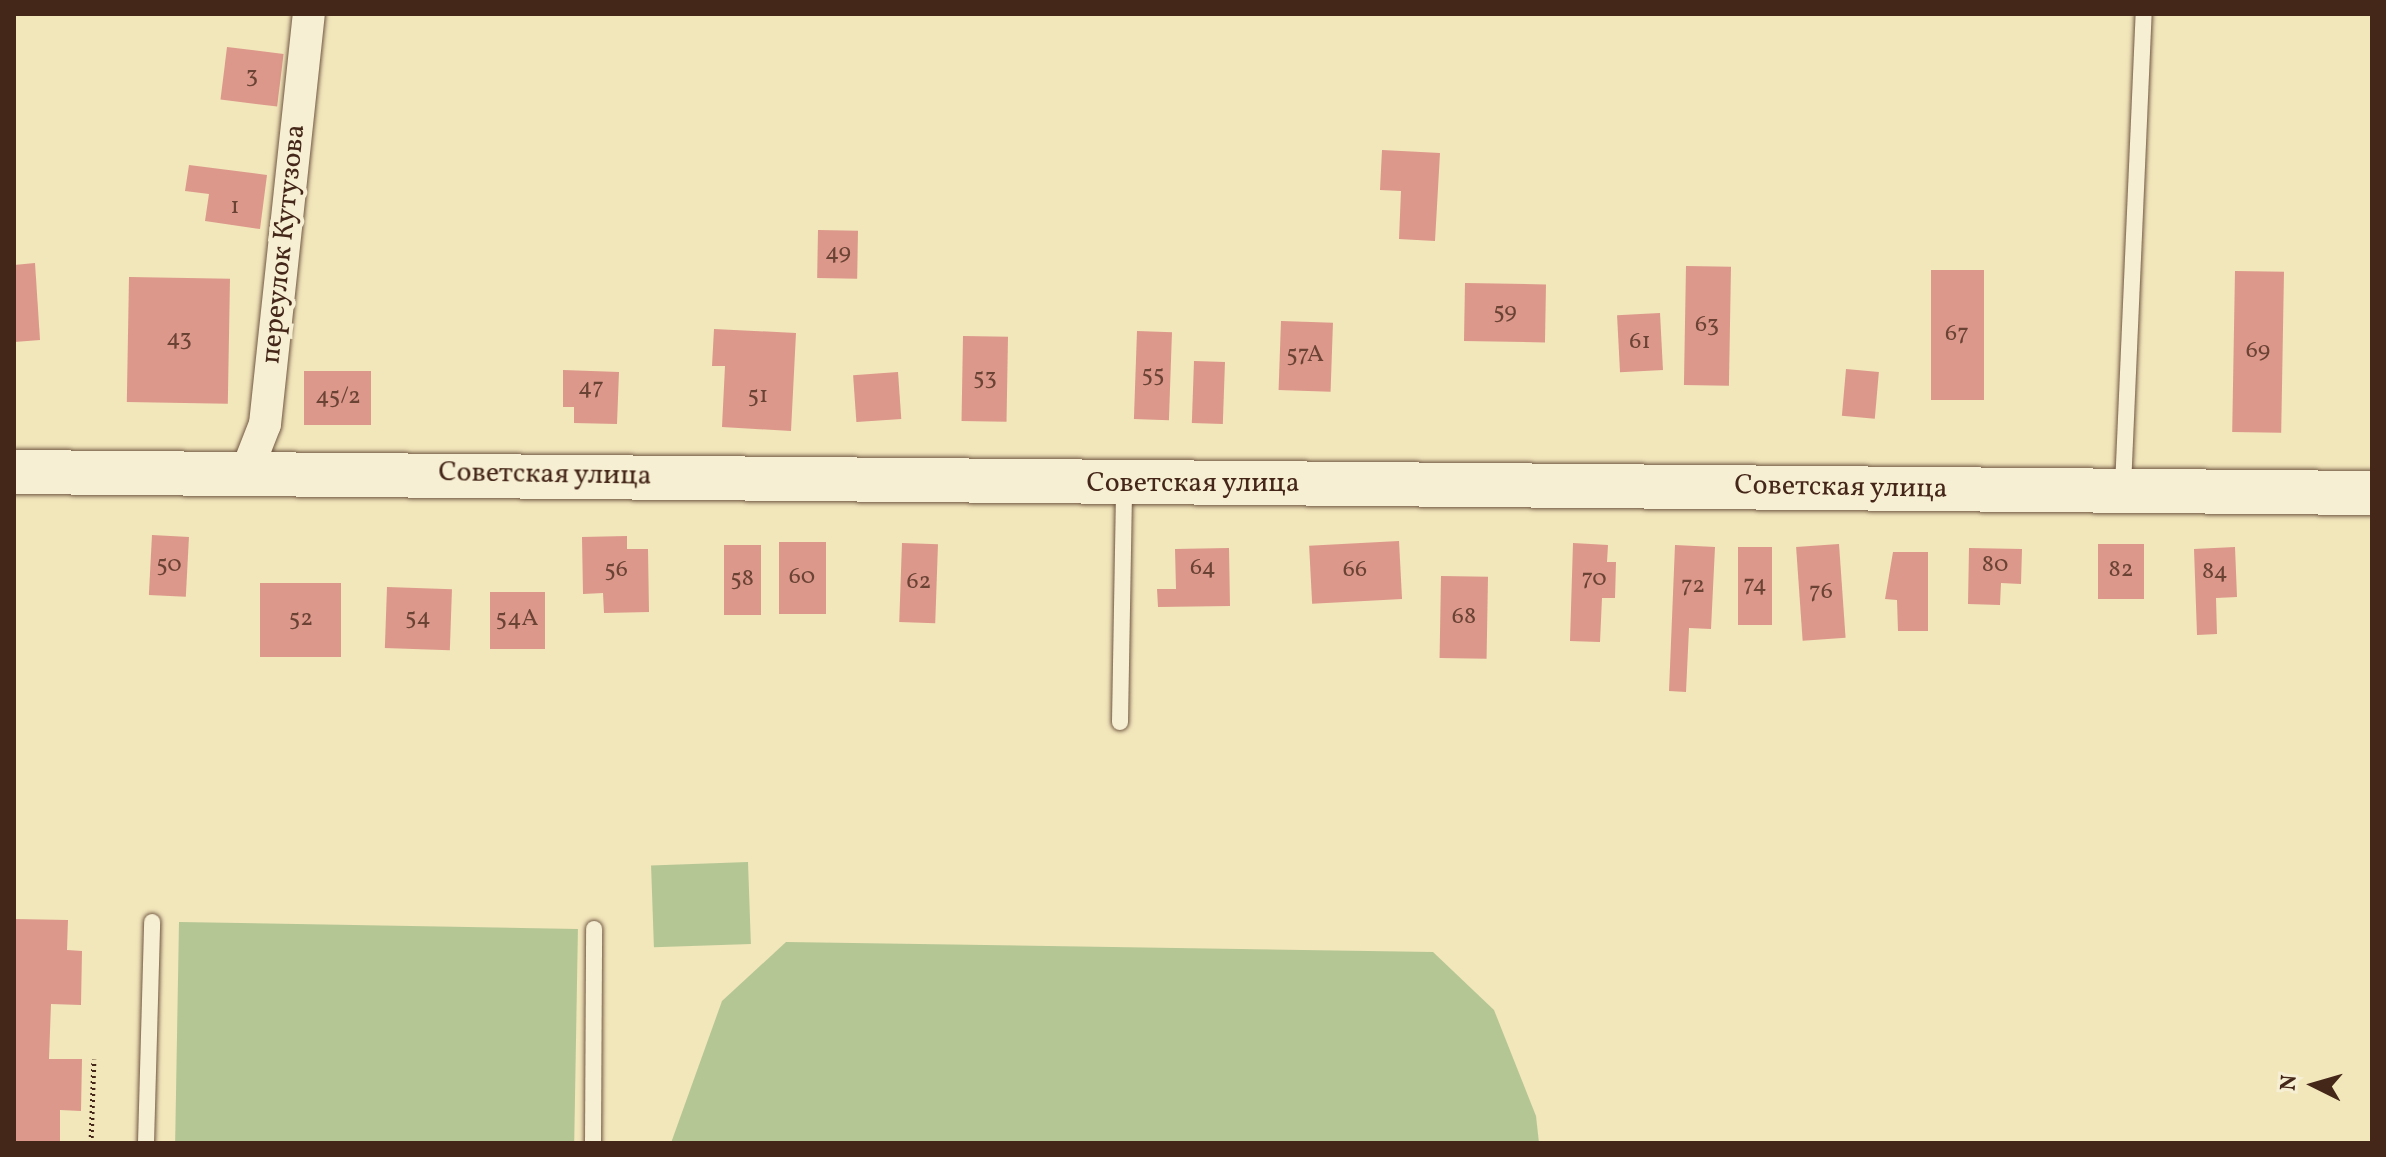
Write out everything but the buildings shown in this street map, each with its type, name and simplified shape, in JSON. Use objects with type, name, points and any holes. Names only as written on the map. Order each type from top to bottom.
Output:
[{"type":"main road","name":"Советская улица","points":[[14,472],[247,470],[1124,484],[2372,493]]},
{"type":"street","name":"переулок Кутузова","points":[[247,470],[265,424],[309,14]]},
{"type":"lane","points":[[2123,493],[2144,14]]},
{"type":"lane","points":[[1120,722],[1124,484]]},
{"type":"lane","points":[[146,1143],[152,922]]},
{"type":"lane","points":[[593,1143],[594,929]]},
{"type":"path","points":[[91,1143],[94,1059]]},
{"type":"green space","points":[[748,862],[751,944],[654,947],[651,865]]},
{"type":"green space","points":[[179,922],[578,929],[574,1143],[175,1143]]},
{"type":"green space","points":[[786,942],[1433,952],[1494,1010],[1536,1116],[1539,1143],[671,1143],[722,1001]]}]
